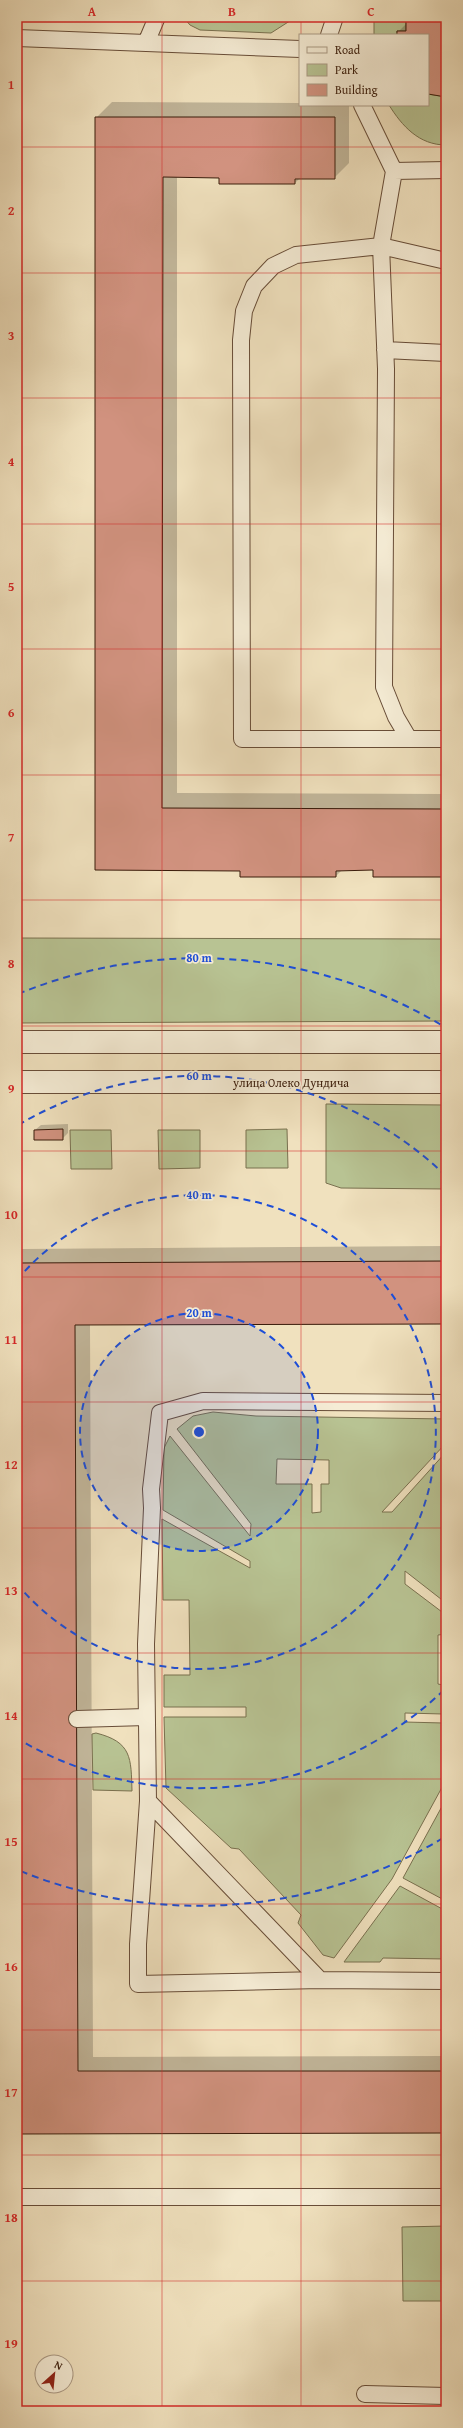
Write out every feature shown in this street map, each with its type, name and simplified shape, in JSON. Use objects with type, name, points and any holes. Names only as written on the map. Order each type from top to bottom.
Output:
[{"type":"street","points":[[17,1042],[446,1042]]},
{"type":"street","name":"улица Олеко Дундича","points":[[17,1082],[446,1082]]},
{"type":"lane","points":[[146,43],[157,17]]},
{"type":"lane","points":[[329,34],[335,17]]},
{"type":"lane","points":[[17,38],[299,49]]},
{"type":"lane","points":[[362,106],[394,171],[381,246],[386,350],[384,687],[396,718],[409,739]]},
{"type":"lane","points":[[394,171],[446,170]]},
{"type":"lane","points":[[446,261],[381,246],[296,255],[273,266],[254,286],[244,311],[241,340],[242,739],[446,739]]},
{"type":"lane","points":[[386,350],[446,353]]},
{"type":"lane","points":[[446,1403],[203,1401],[160,1413],[151,1489],[152,1508],[146,1644],[148,1801],[138,1944],[138,1984],[320,1980],[446,1981]]},
{"type":"lane","points":[[77,1719],[146,1717]]},
{"type":"lane","points":[[148,1801],[320,1980]]},
{"type":"lane","points":[[17,2197],[446,2197]]},
{"type":"lane","points":[[365,2394],[446,2396]]},
{"type":"green space","points":[[183,17],[296,17],[271,33],[200,30],[190,25]]},
{"type":"green space","points":[[374,17],[406,17],[406,31],[397,31],[397,34],[374,34]]},
{"type":"green space","points":[[429,94],[446,97],[446,145],[428,142],[420,138],[412,133],[390,106],[429,106]]},
{"type":"green space","points":[[17,938],[446,939],[446,1021],[17,1023]]},
{"type":"green space","points":[[326,1104],[446,1105],[446,1189],[341,1188],[326,1183]]},
{"type":"green space","points":[[287,1129],[288,1168],[246,1168],[246,1130]]},
{"type":"green space","points":[[70,1130],[111,1130],[112,1169],[71,1169]]},
{"type":"green space","points":[[158,1130],[200,1130],[200,1168],[159,1169]]},
{"type":"green space","points":[[213,1412],[256,1416],[446,1419],[446,1443],[382,1512],[392,1512],[446,1452],[446,1603],[405,1571],[405,1584],[446,1615],[446,1634],[438,1635],[438,1684],[443,1685],[443,1714],[405,1713],[405,1722],[443,1723],[443,1753],[446,1753],[446,1780],[392,1879],[334,1958],[323,1955],[298,1923],[301,1915],[239,1849],[231,1848],[166,1788],[164,1717],[246,1717],[246,1707],[164,1707],[164,1675],[190,1675],[189,1600],[163,1600],[162,1519],[250,1568],[250,1561],[163,1510],[164,1448],[170,1436],[250,1536],[251,1524],[177,1429],[193,1416]],"holes":[[[277,1459],[329,1460],[329,1484],[321,1484],[321,1512],[312,1513],[312,1484],[276,1484]]]},
{"type":"green space","points":[[96,1733],[117,1741],[127,1753],[130,1761],[132,1791],[93,1790],[92,1734]]},
{"type":"green space","points":[[446,1799],[446,1901],[403,1878]]},
{"type":"green space","points":[[400,1886],[446,1911],[446,1959],[383,1958],[380,1962],[344,1962]]},
{"type":"green space","points":[[446,2226],[446,2301],[403,2301],[402,2227]]},
{"type":"building","points":[[406,17],[446,17],[446,97],[429,94],[429,34],[397,34],[397,31],[406,31]]},
{"type":"building","points":[[95,117],[335,117],[335,179],[295,179],[295,184],[219,184],[219,178],[163,177],[162,808],[446,809],[446,877],[373,877],[373,870],[336,871],[336,877],[240,877],[240,871],[95,870]]},
{"type":"building","points":[[63,1129],[63,1140],[34,1140],[34,1130]]},
{"type":"building","points":[[446,1261],[446,1324],[75,1325],[78,2071],[446,2071],[446,2133],[17,2134],[17,1263]]},
{"type":"building","points":[[443,1641],[446,1641],[446,1680],[443,1680]]}]
